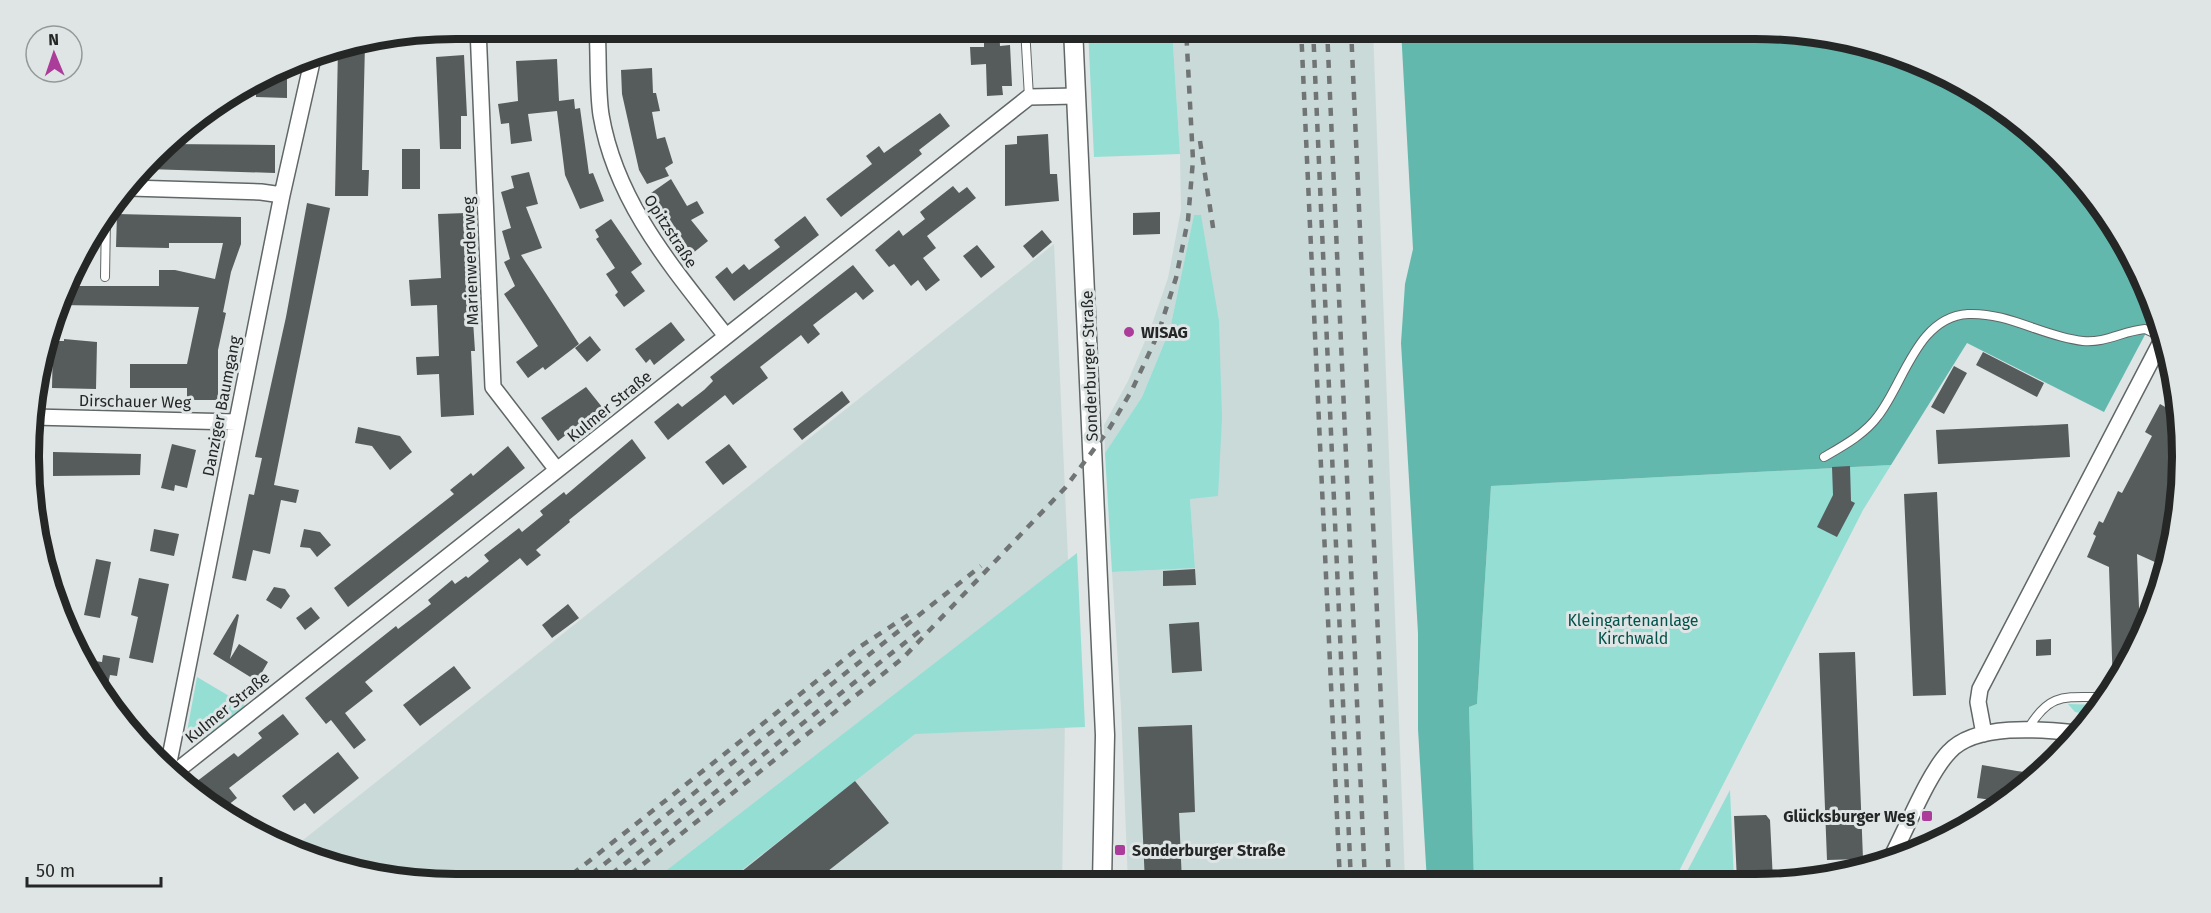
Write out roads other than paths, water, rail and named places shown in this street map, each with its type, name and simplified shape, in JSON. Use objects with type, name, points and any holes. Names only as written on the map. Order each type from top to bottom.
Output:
[{"type":"street","name":"Marienwerderweg","points":[[478,39],[493,387],[557,470]]},
{"type":"street","name":"Opitzstraße","points":[[598,39],[601,114],[614,168],[644,227],[667,261],[726,336]]},
{"type":"street","name":"Sonderburger Straße","points":[[1073,39],[1105,735],[1102,874]]},
{"type":"street","name":"Danziger Baumgang","points":[[169,760],[282,195],[311,65]]},
{"type":"street","points":[[1029,97],[1076,96]]},
{"type":"street","name":"Kulmer Straße","points":[[179,769],[1029,97]]},
{"type":"street","points":[[137,188],[261,192],[282,195]]},
{"type":"street","points":[[1984,734],[1978,702],[1980,690],[2158,348]]},
{"type":"street","name":"Dirschauer Weg","points":[[41,417],[236,422]]},
{"type":"street","points":[[1896,849],[1949,752],[1966,739],[1984,734],[2028,730],[2068,732]]},
{"type":"lane","points":[[1026,39],[1029,97]]},
{"type":"lane","points":[[105,277],[106,230]]},
{"type":"lane","points":[[1824,458],[1856,438],[1878,417],[1920,344],[1932,331],[1939,325],[1966,314],[1995,316],[2080,341],[2100,342],[2145,329],[2153,332]]},
{"type":"lane","points":[[2028,730],[2039,711],[2055,699],[2095,697]]},
{"type":"railway","points":[[631,874],[903,658],[1065,488],[1109,429],[1132,390],[1158,334],[1176,278],[1188,220],[1193,160],[1187,39]]},
{"type":"railway","points":[[1302,39],[1340,874]]},
{"type":"railway","points":[[1313,39],[1351,874]]},
{"type":"railway","points":[[1327,39],[1365,874]]},
{"type":"railway","points":[[1351,39],[1389,874]]},
{"type":"railway","points":[[1200,141],[1214,234]]},
{"type":"railway","points":[[592,874],[981,566]]},
{"type":"railway","points":[[573,874],[861,646],[910,614]]},
{"type":"railway","points":[[612,874],[921,630]]},
{"type":"place","name":"WISAG","points":[[1129,332]]},
{"type":"place","name":"Glücksburger Weg","points":[[1927,816]]},
{"type":"place","name":"Sonderburger Straße","points":[[1120,850]]},
{"type":"park label","name":"Kleingartenanlage Kirchwald","points":[[1633,629]]}]
